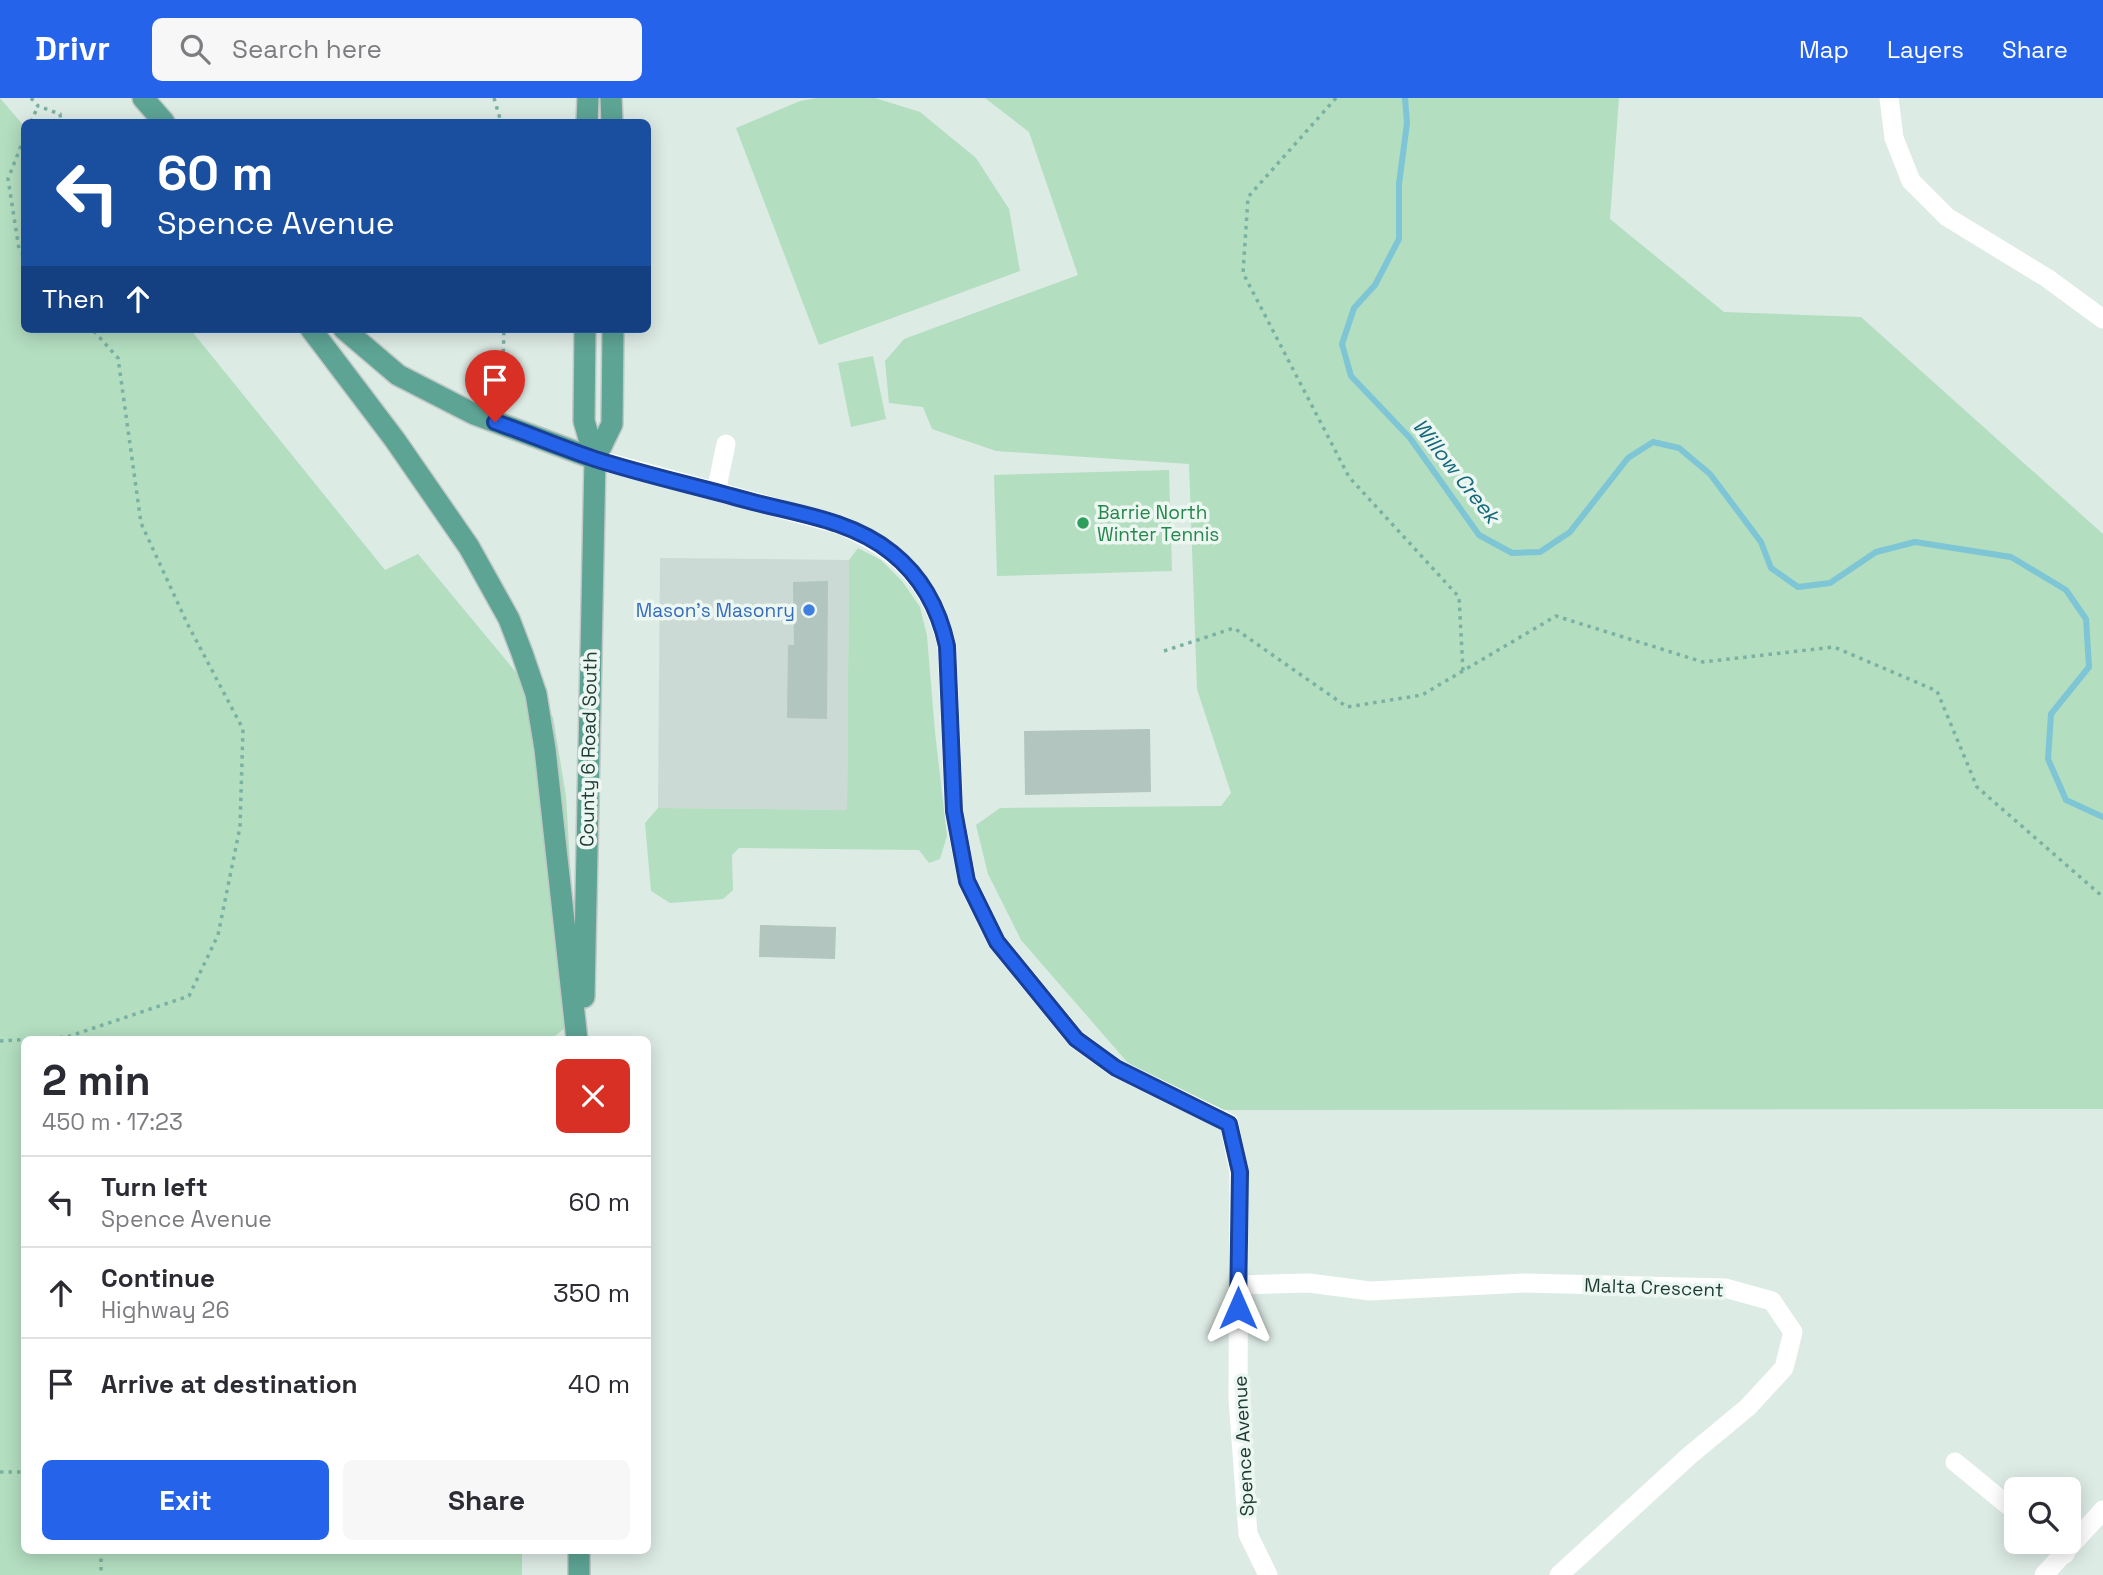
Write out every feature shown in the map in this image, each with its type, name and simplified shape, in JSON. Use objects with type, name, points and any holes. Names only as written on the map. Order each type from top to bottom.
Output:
[{"type":"main road","points":[[143,98],[161,119]]},
{"type":"main road","points":[[587,119],[588,98]]},
{"type":"main road","points":[[611,98],[612,119]]},
{"type":"main road","points":[[314,333],[395,440],[468,547],[509,620],[522,653],[536,694],[545,749],[577,1036]]},
{"type":"main road","points":[[349,333],[398,375],[474,414],[595,459]]},
{"type":"main road","points":[[585,333],[584,421],[595,459]]},
{"type":"main road","points":[[595,459],[612,424],[612,333]]},
{"type":"main road","name":"County 6 Road South","points":[[584,1036],[595,459]]},
{"type":"main road","points":[[579,1554],[579,1575]]},
{"type":"street","points":[[1889,98],[1894,138],[1912,181],[1947,217],[2047,278],[2103,319]]},
{"type":"street","points":[[716,492],[726,444]]},
{"type":"street","name":"Spence Avenue","points":[[595,459],[841,525],[867,536],[892,553],[929,594],[942,621],[947,646],[954,811],[967,881],[997,942],[1076,1039],[1116,1068],[1229,1124],[1240,1172],[1238,1399],[1248,1534],[1268,1575]]},
{"type":"street","name":"Malta Crescent","points":[[1239,1286],[1309,1283],[1370,1291],[1524,1283],[1725,1288],[1772,1301],[1793,1332],[1784,1368],[1748,1407],[1689,1455],[1559,1575]]},
{"type":"street","points":[[1955,1462],[2004,1502]]},
{"type":"street","points":[[2081,1529],[2103,1510]]},
{"type":"street","points":[[2044,1575],[2055,1554]]},
{"type":"path","points":[[32,98],[38,106],[60,114],[61,119]]},
{"type":"path","points":[[494,98],[500,119]]},
{"type":"path","points":[[1336,98],[1248,197],[1242,273],[1349,477],[1459,597],[1463,671]]},
{"type":"path","points":[[32,119],[38,106]]},
{"type":"path","points":[[21,146],[8,179],[21,251]]},
{"type":"path","points":[[70,1036],[189,996],[218,935],[240,827],[243,729],[187,623],[141,523],[118,358],[96,333]]},
{"type":"path","points":[[495,422],[502,394],[503,333]]},
{"type":"path","points":[[1164,650],[1234,628],[1348,707],[1422,695],[1556,616],[1703,662],[1834,648],[1937,691],[1977,787],[2103,897]]},
{"type":"path","points":[[0,1041],[21,1040]]},
{"type":"path","points":[[0,1472],[21,1472]]},
{"type":"path","points":[[101,1554],[102,1575]]},
{"type":"shaded area","points":[[660,558],[849,560],[847,810],[658,808]]},
{"type":"green space","points":[[0,98],[21,122],[21,333],[193,333],[385,570],[418,554],[553,717],[566,796],[579,1017],[555,1036],[21,1036],[21,1554],[522,1554],[522,1575],[0,1575]]},
{"type":"green space","points":[[817,98],[875,98],[920,112],[976,158],[1009,209],[1020,271],[819,345],[736,128],[800,101]]},
{"type":"green space","points":[[985,98],[1619,98],[1610,219],[1724,312],[1861,317],[2103,534],[2103,1109],[1218,1110],[1128,1063],[1021,940],[988,874],[976,825],[1000,808],[1221,806],[1231,793],[1197,689],[1189,464],[996,451],[932,429],[923,407],[889,403],[885,361],[904,339],[1078,275],[1029,132]]},
{"type":"green space","points":[[873,356],[886,419],[851,427],[838,363]]},
{"type":"green space","name":"Barrie North Winter Tennis","points":[[1169,470],[1172,571],[997,576],[994,475]]},
{"type":"green space","points":[[858,548],[881,560],[902,581],[920,607],[927,636],[947,836],[940,859],[929,863],[919,850],[739,848],[732,855],[733,890],[723,899],[670,903],[651,891],[645,823],[658,808],[847,810],[849,560]]},
{"type":"building","points":[[828,581],[827,719],[787,718],[788,645],[794,645],[793,582]]},
{"type":"building","points":[[1150,729],[1151,792],[1025,795],[1024,731]]},
{"type":"building","points":[[760,925],[836,927],[835,959],[759,957]]},
{"type":"waterway","name":"Willow Creek","points":[[1405,98],[1407,123],[1399,184],[1399,239],[1375,285],[1354,308],[1342,344],[1351,376],[1410,438],[1479,535],[1512,553],[1540,552],[1570,532],[1628,458],[1653,442],[1679,448],[1710,474],[1761,542],[1771,568],[1798,587],[1830,583],[1876,552],[1915,542],[2011,557],[2066,590],[2086,619],[2089,667],[2051,714],[2048,759],[2066,800],[2103,817]]},
{"type":"place","name":"Barrie North Winter Tennis","points":[[1083,523]]},
{"type":"place","name":"Mason's Masonry","points":[[809,610]]},
{"type":"route","points":[[495,422],[595,459],[841,525],[867,536],[892,553],[911,572],[929,594],[942,621],[947,646],[954,811],[967,881],[997,942],[1076,1039],[1116,1068],[1229,1124],[1240,1172],[1238,1308]]}]
